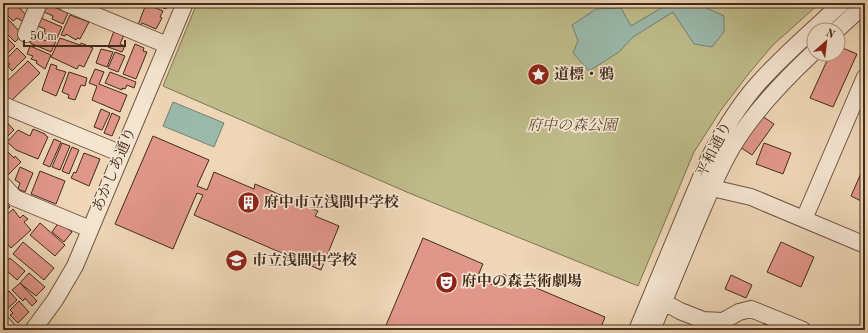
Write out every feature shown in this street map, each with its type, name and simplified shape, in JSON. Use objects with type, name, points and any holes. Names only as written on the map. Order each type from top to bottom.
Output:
[{"type":"street","points":[[26,34],[39,3]]},
{"type":"street","points":[[66,3],[167,45]]},
{"type":"street","name":"あかしあ通り","points":[[33,330],[48,312],[75,266],[185,3]]},
{"type":"street","name":"平和通り","points":[[637,330],[708,158],[720,136],[741,105],[763,77],[826,9],[842,3]]},
{"type":"street","points":[[846,22],[865,4]]},
{"type":"street","points":[[652,330],[722,166],[747,125],[776,91],[806,60]]},
{"type":"street","points":[[804,219],[865,77]]},
{"type":"street","points":[[3,105],[122,154]]},
{"type":"street","points":[[3,185],[15,198],[90,229]]},
{"type":"street","points":[[712,188],[751,197],[865,245]]},
{"type":"street","points":[[664,302],[680,311],[703,320],[722,321],[739,312],[752,309],[803,330]]},
{"type":"street","points":[[3,324],[8,330]]},
{"type":"green space","name":"府中の森公園","points":[[197,3],[820,3],[773,45],[721,110],[694,152],[638,286],[409,193],[163,86]]},
{"type":"shaded area","points":[[659,3],[696,3],[724,16],[724,32],[712,47],[694,44],[673,12],[633,37],[619,52],[589,71],[573,53],[578,41],[572,25],[596,9],[621,8],[631,26],[661,8]]},
{"type":"shaded area","points":[[173,102],[224,123],[214,147],[163,126]]},
{"type":"building","points":[[11,3],[15,3],[27,16],[22,21],[17,18],[13,21],[7,15],[6,17],[3,14],[3,11]]},
{"type":"building","points":[[151,3],[169,3],[166,9]]},
{"type":"building","points":[[146,4],[163,11],[160,17],[162,18],[156,29],[142,23],[141,26],[138,25]]},
{"type":"building","points":[[49,5],[68,13],[63,24],[52,19],[53,16],[42,11],[44,7],[48,8]]},
{"type":"building","points":[[70,15],[89,22],[80,39],[77,38],[76,40],[66,34],[65,36],[61,35]]},
{"type":"building","points":[[7,18],[20,32],[18,34],[20,37],[15,42],[3,30],[3,22]]},
{"type":"building","points":[[41,18],[62,27],[57,38],[44,33],[45,29],[38,26]]},
{"type":"building","points":[[114,31],[124,35],[120,44],[125,46],[122,52],[108,47]]},
{"type":"building","points":[[33,35],[46,41],[47,37],[56,41],[51,52],[30,43]]},
{"type":"building","points":[[6,37],[15,46],[3,58],[3,40]]},
{"type":"building","points":[[60,38],[80,45],[81,43],[93,48],[84,67],[79,65],[77,69],[51,57]]},
{"type":"building","points":[[135,44],[144,48],[143,51],[147,52],[136,79],[123,74]]},
{"type":"building","points":[[30,46],[51,55],[45,69],[36,63],[37,61],[31,59],[33,56],[27,54]]},
{"type":"building","points":[[17,48],[26,57],[12,71],[8,66],[10,64],[5,60]]},
{"type":"building","points":[[101,49],[113,52],[107,67],[96,63]]},
{"type":"building","points":[[846,49],[857,54],[833,107],[810,98],[826,62],[846,62]]},
{"type":"building","points":[[115,52],[125,56],[118,72],[108,68]]},
{"type":"building","points":[[28,61],[40,73],[11,101],[3,93],[3,85]]},
{"type":"building","points":[[51,64],[57,66],[56,69],[66,72],[56,96],[42,90]]},
{"type":"building","points":[[95,69],[104,72],[99,84],[127,95],[120,112],[92,100],[97,86],[89,83]]},
{"type":"building","points":[[69,72],[87,78],[85,86],[81,85],[75,100],[68,98],[69,95],[62,92]]},
{"type":"building","points":[[110,72],[136,82],[134,88],[127,85],[125,89],[122,88],[122,90],[105,83]]},
{"type":"building","points":[[101,109],[110,113],[102,130],[94,127]]},
{"type":"building","points":[[112,113],[120,117],[112,136],[104,133]]},
{"type":"building","points":[[762,116],[774,124],[752,155],[740,147]]},
{"type":"building","points":[[3,118],[14,130],[3,141]]},
{"type":"building","points":[[33,129],[45,134],[48,137],[38,159],[16,150],[7,142],[18,130],[30,136]]},
{"type":"building","name":"府中市立浅間中学校","points":[[153,136],[209,160],[197,186],[207,190],[214,172],[254,189],[255,184],[318,211],[315,216],[339,226],[321,270],[194,215],[203,195],[197,193],[173,249],[115,224]]},
{"type":"building","points":[[54,139],[61,142],[50,167],[43,164]]},
{"type":"building","points":[[62,143],[70,146],[60,170],[52,167]]},
{"type":"building","points":[[764,143],[791,153],[783,174],[756,164]]},
{"type":"building","points":[[72,147],[79,150],[69,174],[62,171]]},
{"type":"building","points":[[3,151],[5,153],[7,151],[21,162],[8,175],[3,170]]},
{"type":"building","points":[[84,153],[100,159],[89,186],[71,178],[74,172],[76,173]]},
{"type":"building","points":[[865,164],[865,203],[851,196]]},
{"type":"building","points":[[20,167],[33,173],[25,192],[18,189],[20,183],[15,180]]},
{"type":"building","points":[[40,171],[65,181],[56,204],[31,194]]},
{"type":"building","points":[[3,200],[10,207],[3,213]]},
{"type":"building","points":[[13,209],[20,218],[23,215],[28,219],[24,222],[31,230],[11,248],[3,239],[3,218]]},
{"type":"building","points":[[59,222],[72,232],[64,242],[52,232]]},
{"type":"building","points":[[40,223],[65,245],[55,256],[30,235]]},
{"type":"building","name":"府中の森芸術劇場","points":[[423,238],[483,264],[477,278],[498,287],[503,274],[605,317],[600,330],[384,330]]},
{"type":"building","points":[[23,242],[54,268],[44,280],[13,254]]},
{"type":"building","points":[[781,242],[814,257],[801,287],[767,272]]},
{"type":"building","points":[[10,258],[25,271],[17,280],[6,270],[8,268],[4,265]]},
{"type":"building","points":[[29,273],[45,287],[36,296],[20,283]]},
{"type":"building","points":[[731,275],[752,285],[746,298],[725,289]]},
{"type":"building","points":[[20,283],[37,301],[32,306],[25,298],[23,301],[12,290]]},
{"type":"building","points":[[9,291],[17,300],[4,312],[3,302],[5,301],[3,297]]},
{"type":"building","points":[[19,301],[29,312],[18,323],[10,315],[13,313],[10,310]]},
{"type":"building","points":[[766,320],[791,330],[762,330]]},
{"type":"place","name":"道標・鴉","points":[[538,75]]},
{"type":"place","name":"府中市立浅間中学校","points":[[249,203]]},
{"type":"place","name":"市立浅間中学校","points":[[236,261]]},
{"type":"place","name":"府中の森芸術劇場","points":[[446,282]]}]
